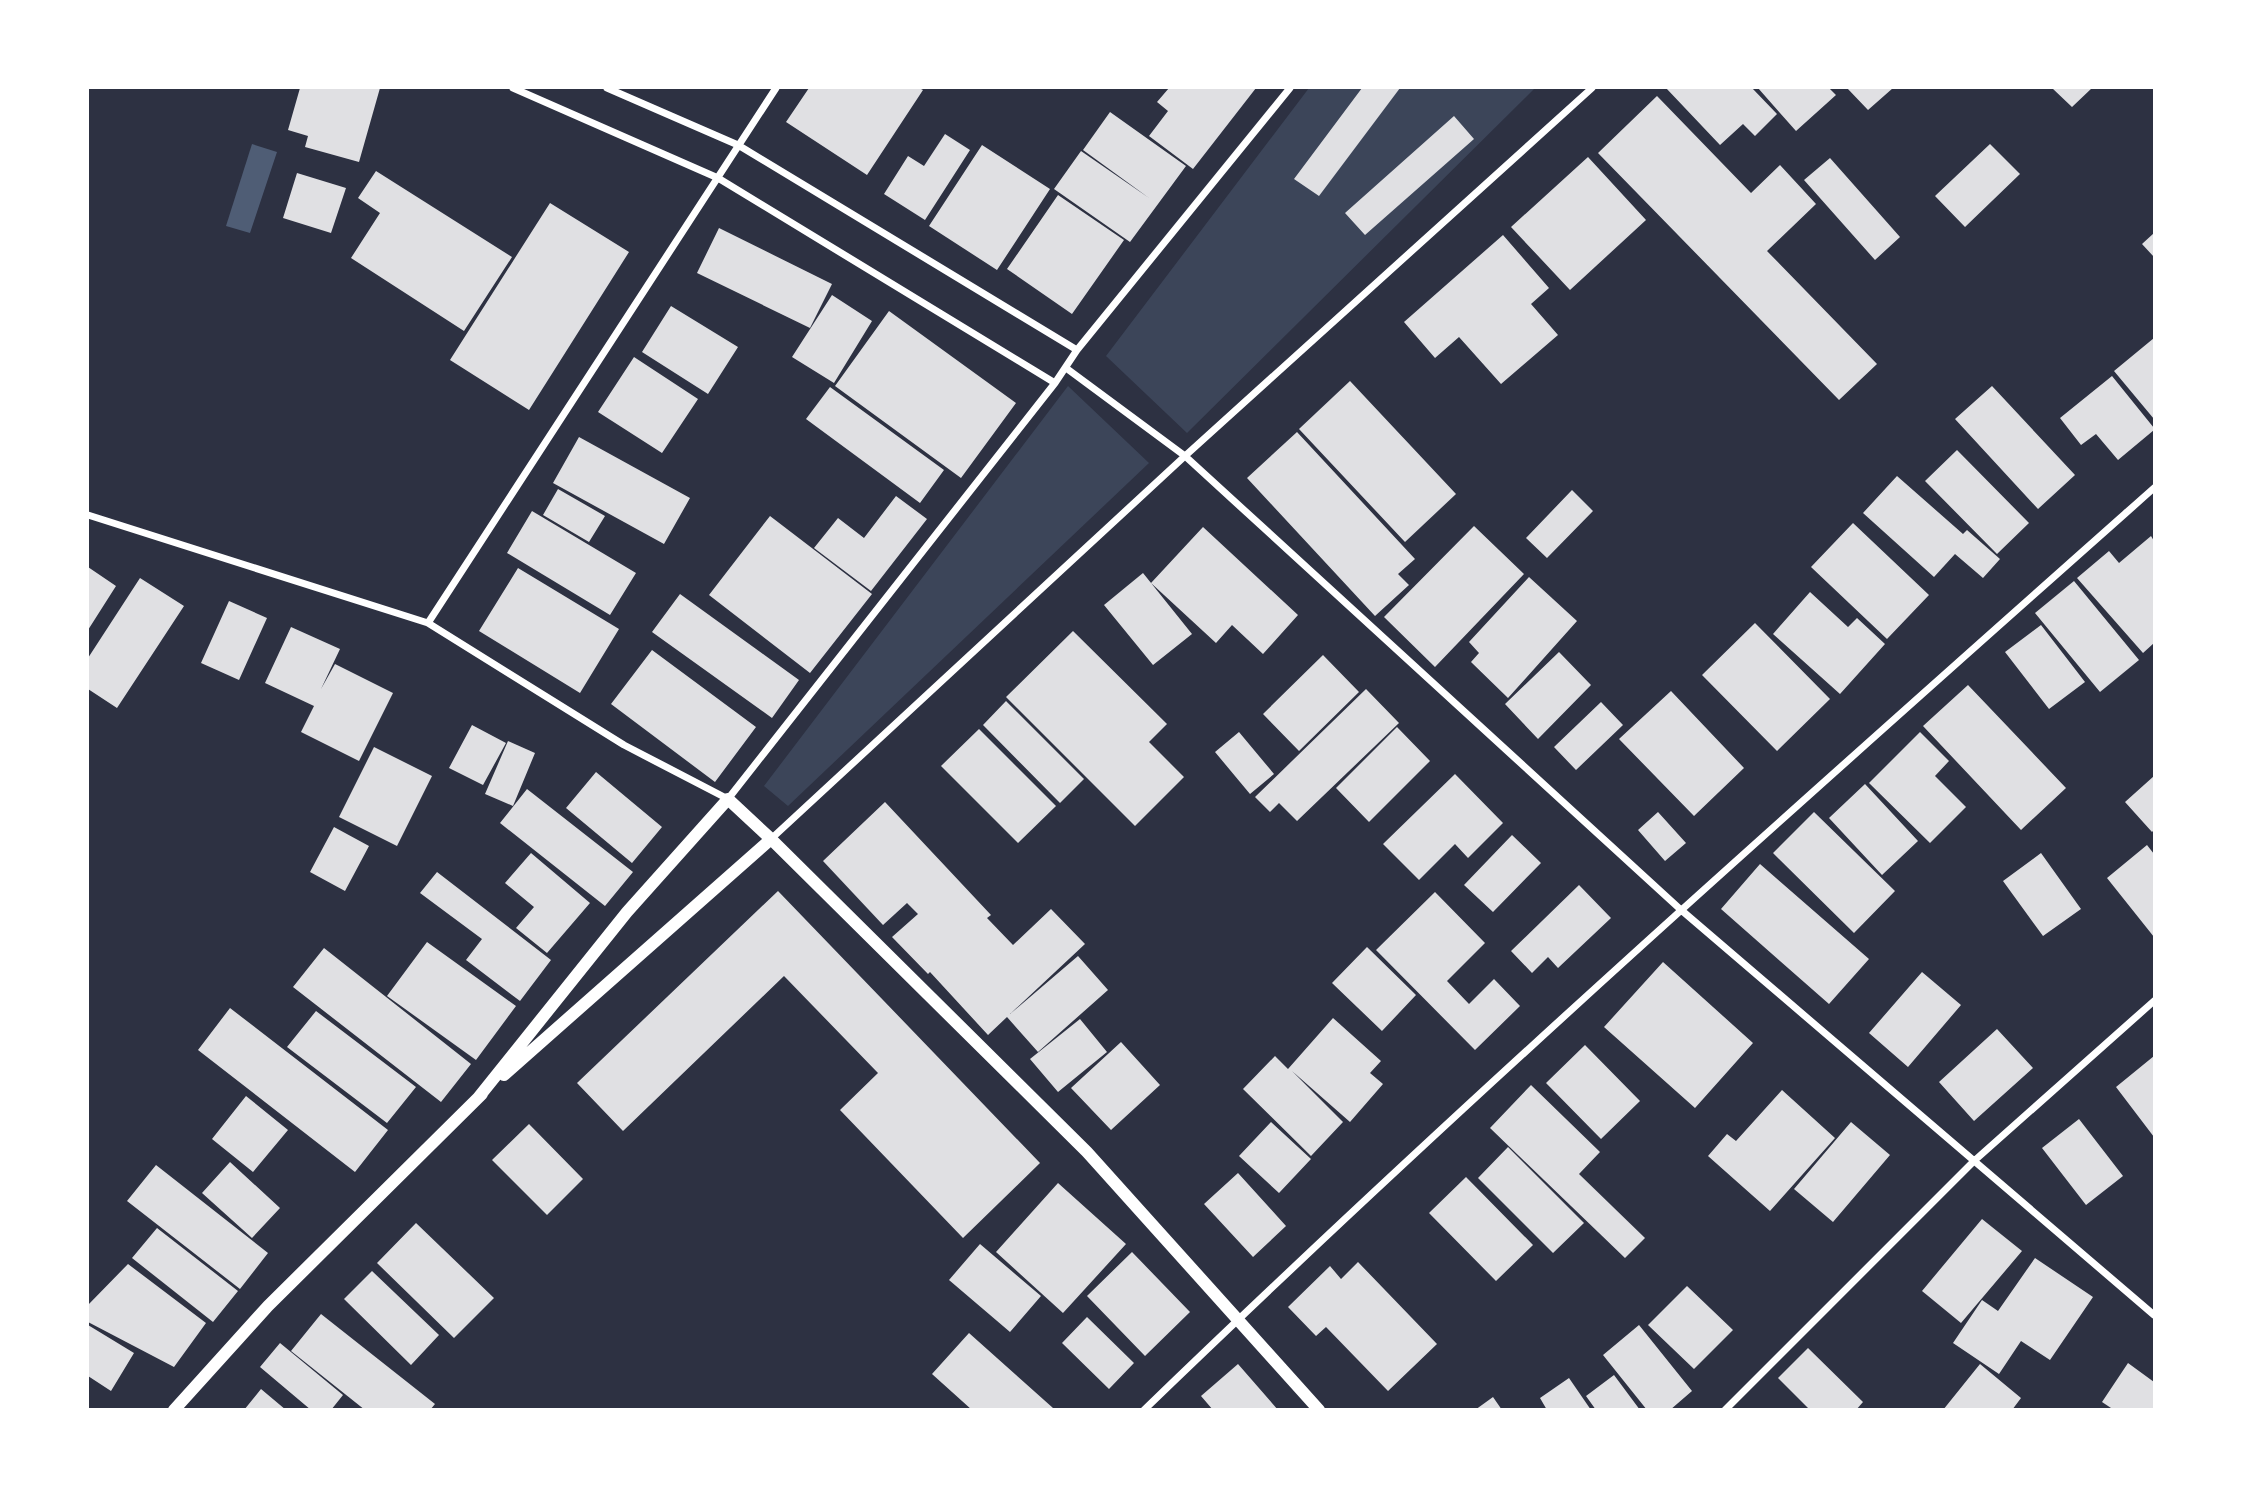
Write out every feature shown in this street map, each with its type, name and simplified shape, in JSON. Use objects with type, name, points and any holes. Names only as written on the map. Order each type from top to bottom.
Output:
[{"type":"street","points":[[513,88],[718,178],[1055,383]]},
{"type":"street","points":[[607,88],[738,145],[1077,350]]},
{"type":"street","points":[[428,623],[776,88]]},
{"type":"street","points":[[478,1098],[627,912],[728,799],[1055,383],[1077,350],[1290,88]]},
{"type":"street","points":[[174,1409],[268,1306],[478,1098],[771,839],[1185,456],[1592,88]]},
{"type":"street","points":[[1066,368],[1185,456],[1680,909],[2154,1315]]},
{"type":"street","points":[[1144,1409],[1680,909],[2154,488]]},
{"type":"street","points":[[88,515],[428,623],[624,745],[728,799],[1087,1152],[1319,1409]]},
{"type":"street","points":[[1725,1409],[1974,1161],[2154,1001]]},
{"type":"shaded area","points":[[1309,88],[1535,88],[1187,433],[1106,356]]},
{"type":"shaded area","points":[[252,144],[277,152],[250,233],[226,226]]},
{"type":"shaded area","points":[[1068,386],[1149,463],[788,806],[764,786]]},
{"type":"building","points":[[300,88],[380,88],[359,162],[305,147],[308,136],[288,130]]},
{"type":"building","points":[[809,88],[923,90],[867,175],[786,122]]},
{"type":"building","points":[[1169,88],[1256,88],[1193,169],[1149,136],[1168,111],[1157,102]]},
{"type":"building","points":[[1362,88],[1400,88],[1319,196],[1294,179]]},
{"type":"building","points":[[1666,88],[1752,88],[1777,114],[1755,136],[1743,124],[1720,145]]},
{"type":"building","points":[[1758,88],[1829,88],[1836,95],[1796,131]]},
{"type":"building","points":[[1847,88],[1893,88],[1868,110]]},
{"type":"building","points":[[2052,88],[2092,88],[2072,107]]},
{"type":"building","points":[[1657,96],[1751,193],[1780,165],[1816,204],[1767,251],[1877,364],[1839,400],[1598,153]]},
{"type":"building","points":[[1110,112],[1186,166],[1130,242],[1054,189],[1081,151],[1149,198],[1083,150]]},
{"type":"building","points":[[1454,116],[1474,139],[1365,235],[1345,213]]},
{"type":"building","points":[[945,134],[970,150],[925,220],[884,194],[908,156],[924,166]]},
{"type":"building","points":[[1990,144],[2020,174],[1965,227],[1935,196]]},
{"type":"building","points":[[982,145],[1050,189],[997,270],[929,226]]},
{"type":"building","points":[[1588,157],[1646,220],[1570,290],[1511,227]]},
{"type":"building","points":[[1830,158],[1900,237],[1875,260],[1804,180]]},
{"type":"building","points":[[376,171],[512,257],[464,331],[351,258],[380,213],[358,198]]},
{"type":"building","points":[[297,173],[346,188],[331,233],[283,218]]},
{"type":"building","points":[[1058,195],[1124,240],[1072,314],[1007,269]]},
{"type":"building","points":[[550,203],[629,252],[529,410],[450,360]]},
{"type":"building","points":[[719,228],[832,284],[810,328],[697,273]]},
{"type":"building","points":[[2154,233],[2154,257],[2142,244]]},
{"type":"building","points":[[1503,235],[1549,288],[1531,304],[1558,335],[1501,384],[1459,337],[1435,358],[1404,322]]},
{"type":"building","points":[[832,295],[872,321],[834,383],[792,357]]},
{"type":"building","points":[[671,306],[738,347],[708,394],[642,352]]},
{"type":"building","points":[[889,311],[1016,403],[961,478],[835,386]]},
{"type":"building","points":[[2154,338],[2154,419],[2114,371]]},
{"type":"building","points":[[634,357],[698,399],[662,453],[598,412]]},
{"type":"building","points":[[2112,376],[2154,428],[2118,460],[2096,434],[2081,445],[2060,418]]},
{"type":"building","points":[[1350,381],[1456,494],[1405,542],[1299,429]]},
{"type":"building","points":[[1992,386],[2075,475],[2038,509],[1955,419]]},
{"type":"building","points":[[830,387],[944,470],[920,503],[806,419]]},
{"type":"building","points":[[1297,432],[1415,559],[1398,574],[1409,585],[1375,616],[1247,478]]},
{"type":"building","points":[[579,437],[690,498],[664,544],[553,483]]},
{"type":"building","points":[[1957,450],[2029,523],[1997,554],[1925,481]]},
{"type":"building","points":[[1897,476],[1963,534],[1967,530],[2000,559],[1983,578],[1955,554],[1934,577],[1863,513]]},
{"type":"building","points":[[558,489],[605,516],[589,542],[543,515]]},
{"type":"building","points":[[1572,490],[1593,511],[1547,558],[1526,538]]},
{"type":"building","points":[[896,496],[927,519],[871,591],[814,548],[838,518],[864,538]]},
{"type":"building","points":[[532,511],[636,573],[610,615],[507,553]]},
{"type":"building","points":[[770,516],[872,594],[810,673],[709,595]]},
{"type":"building","points":[[1853,523],[1929,595],[1887,639],[1811,567]]},
{"type":"building","points":[[1474,526],[1524,574],[1435,667],[1384,617]]},
{"type":"building","points":[[1203,527],[1298,615],[1263,654],[1232,625],[1216,643],[1151,583]]},
{"type":"building","points":[[2151,536],[2154,541],[2154,643],[2143,653],[2077,578],[2109,551],[2119,563]]},
{"type":"building","points":[[88,567],[116,586],[88,630]]},
{"type":"building","points":[[518,568],[619,629],[580,693],[479,631]]},
{"type":"building","points":[[1143,573],[1192,634],[1153,665],[1104,605]]},
{"type":"building","points":[[1529,577],[1577,621],[1508,698],[1471,662],[1479,653],[1469,642]]},
{"type":"building","points":[[140,578],[184,606],[117,708],[88,689],[88,658]]},
{"type":"building","points":[[2074,581],[2139,660],[2100,692],[2035,613]]},
{"type":"building","points":[[1810,592],[1848,627],[1857,618],[1885,644],[1840,694],[1773,634]]},
{"type":"building","points":[[680,594],[799,680],[772,718],[652,632]]},
{"type":"building","points":[[229,601],[267,618],[239,680],[201,663]]},
{"type":"building","points":[[1755,623],[1830,699],[1777,751],[1702,675]]},
{"type":"building","points":[[2041,625],[2085,682],[2049,709],[2005,652]]},
{"type":"building","points":[[291,627],[340,649],[321,689],[335,664],[393,693],[359,761],[301,732],[314,706],[265,683]]},
{"type":"building","points":[[1073,631],[1167,724],[1149,742],[1184,777],[1135,826],[1006,697]]},
{"type":"building","points":[[652,650],[756,727],[715,782],[611,704]]},
{"type":"building","points":[[1559,652],[1591,685],[1538,739],[1505,704]]},
{"type":"building","points":[[1323,655],[1359,692],[1299,751],[1263,714]]},
{"type":"building","points":[[1968,685],[2066,788],[2021,830],[1923,726]]},
{"type":"building","points":[[1366,689],[1399,723],[1297,821],[1279,803],[1270,812],[1255,797]]},
{"type":"building","points":[[1671,691],[1744,768],[1694,816],[1619,739]]},
{"type":"building","points":[[1006,701],[1084,779],[1060,803],[983,725]]},
{"type":"building","points":[[1601,702],[1623,725],[1576,770],[1554,747]]},
{"type":"building","points":[[472,725],[506,743],[483,785],[449,768]]},
{"type":"building","points":[[1397,727],[1430,761],[1369,822],[1336,788]]},
{"type":"building","points":[[979,729],[1056,806],[1018,843],[941,766]]},
{"type":"building","points":[[1239,732],[1274,774],[1250,794],[1215,752]]},
{"type":"building","points":[[1920,732],[1949,761],[1935,776],[1966,807],[1930,843],[1869,783]]},
{"type":"building","points":[[508,741],[535,753],[513,806],[485,794]]},
{"type":"building","points":[[374,747],[432,776],[397,846],[339,817]]},
{"type":"building","points":[[596,772],[662,827],[632,863],[566,808]]},
{"type":"building","points":[[1455,774],[1503,823],[1468,858],[1455,844],[1419,880],[1383,844]]},
{"type":"building","points":[[2154,776],[2154,830],[2152,832],[2125,802]]},
{"type":"building","points":[[1865,784],[1918,841],[1882,875],[1829,818]]},
{"type":"building","points":[[527,789],[633,872],[605,906],[500,823]]},
{"type":"building","points":[[885,802],[991,915],[987,918],[1013,945],[1051,909],[1085,944],[1010,1014],[1078,956],[1108,990],[1038,1052],[1007,1017],[988,1035],[930,972],[928,974],[892,937],[918,914],[907,903],[883,925],[823,861]]},
{"type":"building","points":[[1658,812],[1686,843],[1665,861],[1638,830]]},
{"type":"building","points":[[1814,812],[1895,891],[1854,933],[1773,853]]},
{"type":"building","points":[[334,827],[369,846],[345,891],[310,872]]},
{"type":"building","points":[[1512,835],[1541,863],[1493,912],[1464,885]]},
{"type":"building","points":[[2147,845],[2154,854],[2154,937],[2107,878]]},
{"type":"building","points":[[531,853],[590,903],[547,953],[516,928],[534,907],[505,883]]},
{"type":"building","points":[[2041,853],[2081,909],[2043,936],[2003,881]]},
{"type":"building","points":[[1760,864],[1869,959],[1829,1004],[1721,909]]},
{"type":"building","points":[[437,872],[551,960],[520,1001],[466,960],[482,939],[420,893]]},
{"type":"building","points":[[1579,885],[1611,918],[1558,968],[1548,957],[1532,973],[1511,951]]},
{"type":"building","points":[[778,891],[1040,1163],[963,1238],[840,1110],[878,1073],[784,976],[623,1131],[577,1083]]},
{"type":"building","points":[[1435,892],[1485,943],[1447,981],[1469,1004],[1494,979],[1520,1006],[1475,1050],[1376,950]]},
{"type":"building","points":[[427,942],[516,1006],[476,1060],[387,996]]},
{"type":"building","points":[[1367,947],[1416,995],[1382,1031],[1332,983]]},
{"type":"building","points":[[324,948],[471,1064],[441,1102],[293,987]]},
{"type":"building","points":[[1663,962],[1753,1043],[1695,1108],[1604,1027]]},
{"type":"building","points":[[1922,972],[1961,1005],[1908,1067],[1869,1033]]},
{"type":"building","points":[[230,1008],[388,1130],[355,1172],[198,1050]]},
{"type":"building","points":[[316,1011],[416,1087],[387,1123],[287,1047]]},
{"type":"building","points":[[1333,1018],[1381,1061],[1370,1073],[1383,1084],[1350,1122],[1292,1071],[1343,1122],[1311,1156],[1243,1089],[1275,1056],[1288,1069]]},
{"type":"building","points":[[1080,1019],[1107,1052],[1058,1092],[1030,1059]]},
{"type":"building","points":[[1997,1029],[2033,1068],[1974,1121],[1939,1082]]},
{"type":"building","points":[[1121,1042],[1160,1085],[1111,1130],[1071,1088]]},
{"type":"building","points":[[1585,1045],[1640,1101],[1601,1139],[1546,1083]]},
{"type":"building","points":[[2154,1056],[2154,1137],[2116,1087]]},
{"type":"building","points":[[1531,1085],[1600,1152],[1579,1174],[1645,1238],[1625,1258],[1490,1128]]},
{"type":"building","points":[[1782,1090],[1835,1138],[1770,1211],[1708,1156],[1727,1134],[1736,1141]]},
{"type":"building","points":[[246,1096],[288,1130],[253,1172],[212,1139]]},
{"type":"building","points":[[2079,1119],[2123,1176],[2086,1205],[2042,1148]]},
{"type":"building","points":[[1271,1122],[1311,1159],[1279,1193],[1239,1156]]},
{"type":"building","points":[[1851,1122],[1890,1155],[1833,1222],[1794,1189]]},
{"type":"building","points":[[529,1124],[583,1179],[547,1215],[492,1160]]},
{"type":"building","points":[[1508,1147],[1584,1223],[1553,1253],[1478,1178]]},
{"type":"building","points":[[230,1162],[280,1208],[252,1238],[202,1193]]},
{"type":"building","points":[[156,1165],[268,1253],[240,1289],[127,1201]]},
{"type":"building","points":[[1238,1173],[1286,1226],[1253,1257],[1204,1204]]},
{"type":"building","points":[[1466,1177],[1533,1245],[1496,1281],[1429,1213]]},
{"type":"building","points":[[1058,1183],[1126,1244],[1063,1313],[996,1252]]},
{"type":"building","points":[[1982,1219],[2022,1251],[1961,1323],[1922,1291]]},
{"type":"building","points":[[416,1223],[494,1298],[454,1338],[377,1263]]},
{"type":"building","points":[[157,1228],[238,1291],[213,1322],[132,1258]]},
{"type":"building","points":[[980,1244],[1041,1296],[1010,1332],[949,1280]]},
{"type":"building","points":[[1132,1252],[1190,1312],[1145,1356],[1087,1296]]},
{"type":"building","points":[[2035,1258],[2093,1297],[2050,1360],[2021,1341],[1999,1374],[1953,1343],[1982,1300],[1998,1311]]},
{"type":"building","points":[[1358,1262],[1437,1344],[1388,1391],[1326,1327],[1316,1336],[1288,1307],[1330,1266],[1341,1279]]},
{"type":"building","points":[[128,1264],[206,1323],[174,1367],[88,1322],[88,1305]]},
{"type":"building","points":[[372,1271],[439,1335],[411,1365],[344,1299]]},
{"type":"building","points":[[1687,1286],[1733,1330],[1694,1369],[1648,1325]]},
{"type":"building","points":[[321,1314],[435,1404],[430,1410],[365,1410],[291,1351]]},
{"type":"building","points":[[1087,1317],[1134,1363],[1109,1389],[1062,1343]]},
{"type":"building","points":[[88,1325],[134,1353],[111,1391],[88,1376]]},
{"type":"building","points":[[1639,1325],[1692,1391],[1670,1410],[1647,1410],[1603,1355]]},
{"type":"building","points":[[969,1333],[1053,1408],[1052,1410],[972,1410],[932,1374]]},
{"type":"building","points":[[280,1343],[343,1395],[331,1410],[311,1410],[260,1367]]},
{"type":"building","points":[[1808,1348],[1863,1402],[1856,1410],[1810,1410],[1778,1378]]},
{"type":"building","points":[[2128,1363],[2154,1382],[2154,1410],[2114,1410],[2102,1402]]},
{"type":"building","points":[[1238,1364],[1278,1410],[1213,1410],[1201,1396]]},
{"type":"building","points":[[1980,1364],[2021,1398],[2012,1410],[1943,1410]]},
{"type":"building","points":[[1614,1375],[1640,1410],[1596,1410],[1586,1396]]},
{"type":"building","points":[[1569,1378],[1591,1410],[1547,1410],[1540,1398]]},
{"type":"building","points":[[261,1389],[286,1410],[244,1410]]},
{"type":"building","points":[[1493,1397],[1502,1410],[1475,1410]]}]
